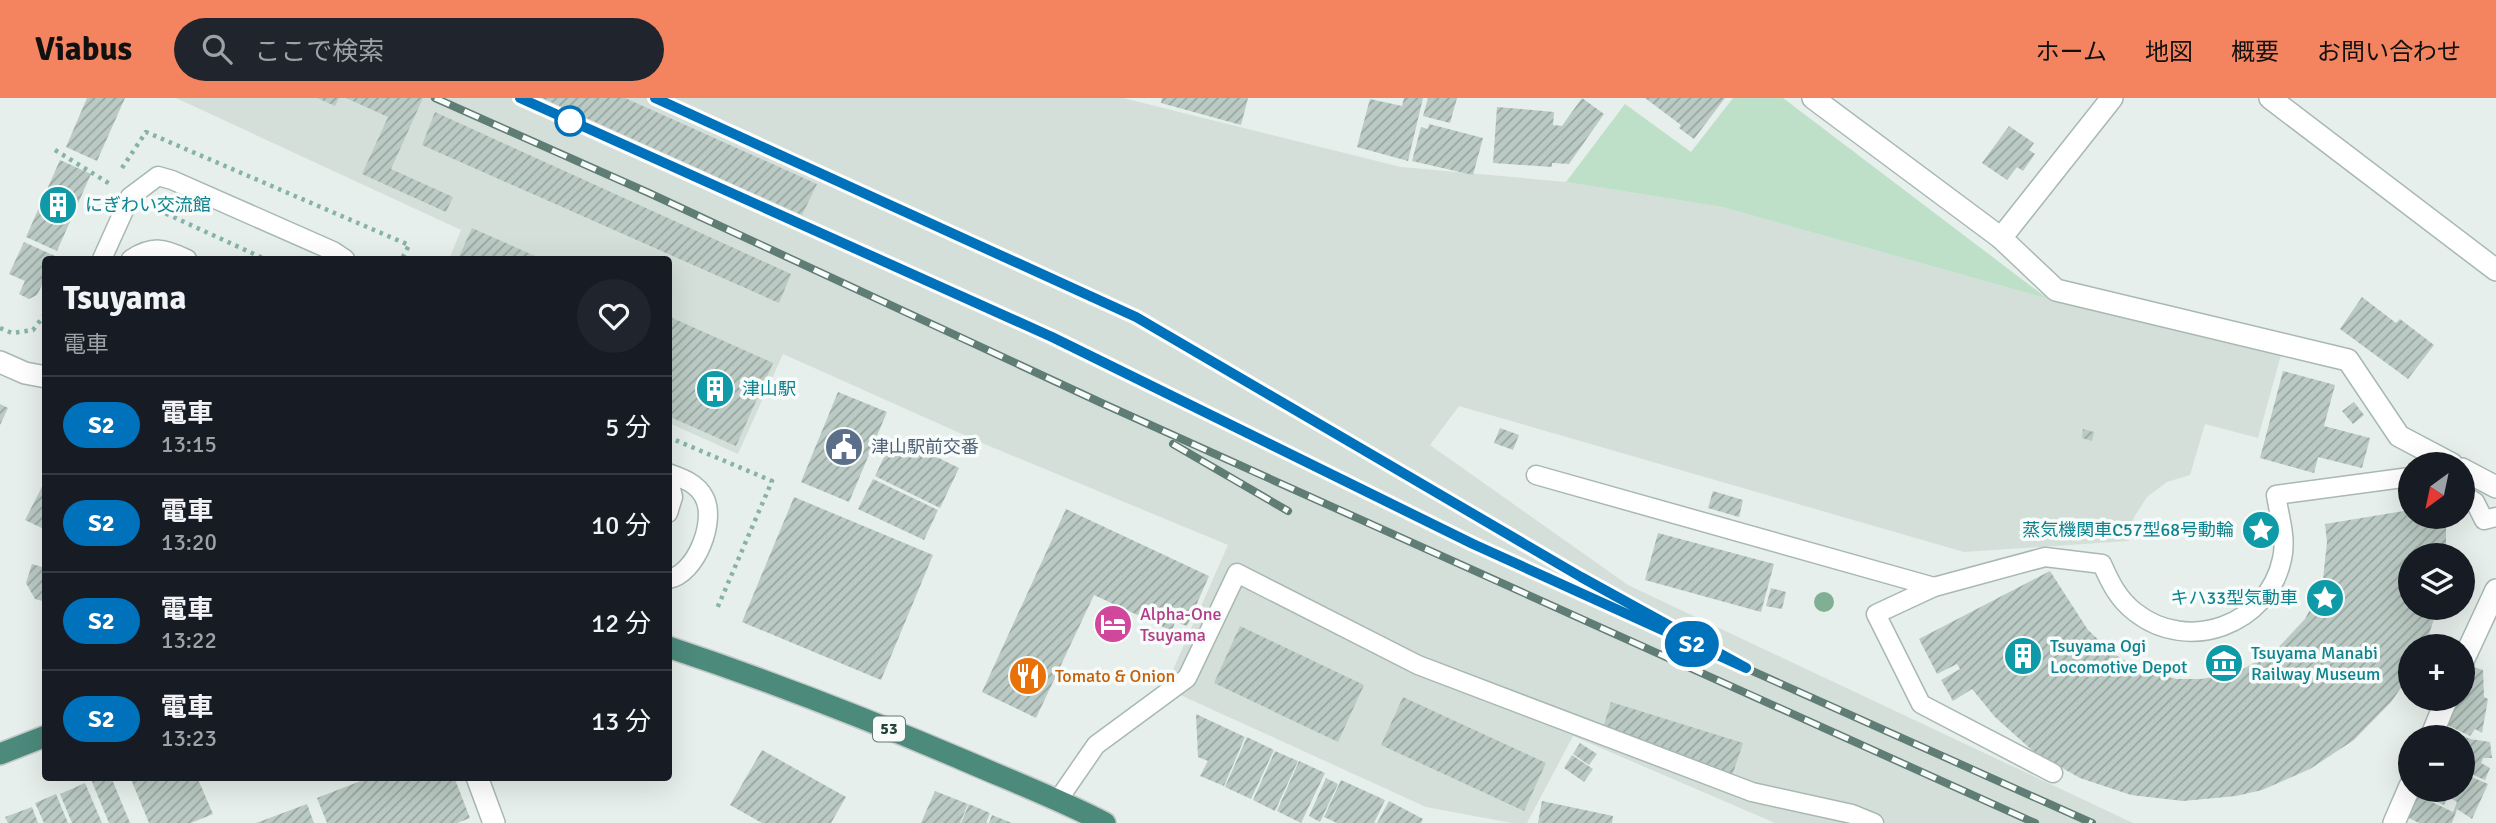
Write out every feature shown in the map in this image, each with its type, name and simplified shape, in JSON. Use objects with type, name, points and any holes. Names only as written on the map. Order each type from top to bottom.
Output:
[{"type":"highway","name":"53","points":[[672,648],[749,674],[900,733],[1058,800],[1105,823]]},
{"type":"highway","points":[[0,754],[42,738]]},
{"type":"street","points":[[1813,98],[2001,238],[2056,289],[2348,360],[2399,436],[2429,452]]},
{"type":"street","points":[[2001,238],[2112,98]]},
{"type":"street","points":[[2270,98],[2496,270]]},
{"type":"street","points":[[0,362],[25,373],[42,376]]},
{"type":"street","points":[[2475,476],[2496,487]]},
{"type":"street","points":[[2475,635],[2496,590]]},
{"type":"street","points":[[478,781],[494,823]]},
{"type":"street","points":[[2394,823],[2403,802]]},
{"type":"lane","points":[[103,256],[130,197],[158,176],[333,250],[341,256]]},
{"type":"lane","points":[[136,256],[145,250],[167,250],[180,256]]},
{"type":"lane","points":[[1536,475],[1934,587]]},
{"type":"lane","points":[[672,476],[699,489],[709,508],[709,519],[691,568],[672,578]]},
{"type":"lane","points":[[2053,773],[1922,704],[1876,614],[1934,587],[2045,557],[2102,564],[2112,587],[2122,600],[2146,620],[2174,631],[2197,632],[2220,628],[2246,615],[2267,594],[2275,580],[2284,545],[2276,495],[2398,479]]},
{"type":"lane","points":[[2475,502],[2484,520],[2496,517]]},
{"type":"lane","points":[[1058,800],[1096,745],[1187,678],[1237,573],[1418,666],[1752,792],[1852,814],[1874,823]]},
{"type":"path","points":[[55,150],[111,185]]},
{"type":"path","points":[[130,197],[258,256]]},
{"type":"path","points":[[0,328],[12,333],[33,330],[42,318]]},
{"type":"path","points":[[672,439],[772,481],[716,611]]},
{"type":"shaded area","points":[[176,98],[1123,98],[1401,167],[1566,182],[1722,207],[2048,299],[2281,355],[2258,438],[2205,424],[2190,475],[2167,482],[2147,497],[2134,517],[2129,541],[1964,552],[1459,406],[1430,445],[1628,585],[2133,823],[1775,823],[1573,736],[1527,823],[1512,823],[1426,807],[1165,688],[1228,545],[982,443],[783,354],[738,454],[672,424],[672,256],[450,256],[461,230]]},
{"type":"green space","points":[[1733,98],[1783,98],[2048,299],[1722,207],[1566,182],[1625,104],[1691,152]]},
{"type":"building","points":[[87,98],[125,98],[97,161],[66,147]]},
{"type":"building","points":[[317,98],[339,98],[335,106]]},
{"type":"building","points":[[346,98],[423,98],[391,169],[453,197],[446,212],[362,174],[388,117]]},
{"type":"building","points":[[542,98],[625,98],[817,184],[802,215]]},
{"type":"building","points":[[1162,98],[1248,98],[1241,125],[1161,103]]},
{"type":"building","points":[[1404,98],[1423,98],[1408,161],[1357,147],[1370,99],[1402,106]]},
{"type":"building","points":[[1428,98],[1457,98],[1450,123],[1423,116]]},
{"type":"building","points":[[1582,98],[1604,114],[1569,164],[1552,163],[1552,167],[1493,163],[1497,107],[1554,112],[1553,125],[1562,126]]},
{"type":"building","points":[[1645,98],[1725,98],[1694,139],[1679,128],[1681,125]]},
{"type":"building","points":[[435,112],[791,274],[779,303],[422,145]]},
{"type":"building","points":[[1429,124],[1483,138],[1473,175],[1412,161],[1421,127],[1428,129]]},
{"type":"building","points":[[2009,126],[2034,143],[2029,150],[2035,154],[2023,171],[2017,167],[2007,180],[1982,163]]},
{"type":"building","name":"にぎわい交流館","points":[[60,160],[91,174],[57,251],[26,237]]},
{"type":"building","points":[[472,228],[535,256],[459,256]]},
{"type":"building","points":[[24,242],[55,256],[42,256],[42,285],[37,295],[29,299],[19,294],[25,281],[9,274]]},
{"type":"building","points":[[2362,297],[2396,323],[2400,319],[2434,345],[2408,379],[2340,329]]},
{"type":"building","name":"津山駅","points":[[672,318],[773,363],[736,446],[672,418]]},
{"type":"building","points":[[2283,371],[2335,385],[2324,426],[2370,438],[2362,468],[2318,457],[2314,473],[2260,458]]},
{"type":"building","name":"津山駅前交番","points":[[838,392],[887,412],[849,502],[801,482]]},
{"type":"building","points":[[2354,402],[2364,415],[2353,424],[2342,411]]},
{"type":"building","points":[[0,404],[8,408],[0,425]]},
{"type":"building","points":[[1500,428],[1519,435],[1513,450],[1494,443]]},
{"type":"building","points":[[2083,429],[2094,432],[2092,441],[2082,438]]},
{"type":"building","points":[[894,436],[959,468],[940,508],[875,476]]},
{"type":"building","points":[[873,479],[938,510],[924,540],[858,509]]},
{"type":"building","points":[[42,487],[42,528],[25,520]]},
{"type":"building","points":[[1713,491],[1743,500],[1739,517],[1708,508]]},
{"type":"building","points":[[794,497],[933,555],[881,680],[742,622]]},
{"type":"building","points":[[1066,509],[1209,576],[1187,626],[1175,622],[1172,631],[1094,595],[1036,718],[982,692]]},
{"type":"building","name":"Tsuyama Ogi Locomotive Depot","points":[[2398,512],[2398,529],[2446,529],[2446,543],[2398,543],[2398,620],[2434,620],[2429,634],[2398,634],[2398,692],[2354,740],[2310,769],[2262,790],[2236,796],[2183,801],[2131,795],[2080,778],[2034,752],[1995,717],[1972,689],[1953,701],[1941,680],[1960,669],[1957,664],[1937,674],[1919,639],[2050,571],[2088,630],[2114,654],[2134,666],[2177,679],[2201,679],[2236,673],[2275,651],[2305,619],[2323,579],[2327,542],[2325,524]]},
{"type":"building","points":[[1658,533],[1774,564],[1761,612],[1645,580]]},
{"type":"building","points":[[32,564],[42,567],[42,601],[35,599],[26,583]]},
{"type":"building","points":[[1771,588],[1786,592],[1782,609],[1766,606]]},
{"type":"building","points":[[1240,626],[1364,685],[1338,742],[1214,683]]},
{"type":"building","points":[[2475,668],[2483,670],[2484,697],[2488,699],[2482,733],[2475,729],[2475,725],[2445,724],[2450,711],[2475,711]]},
{"type":"building","points":[[1403,697],[1546,763],[1524,811],[1381,745]]},
{"type":"building","points":[[1611,702],[1743,743],[1731,779],[1602,731]]},
{"type":"building","points":[[1196,714],[1245,737],[1224,786],[1200,776],[1208,761],[1198,757]]},
{"type":"building","points":[[1247,737],[1274,750],[1251,799],[1225,787]]},
{"type":"building","points":[[2475,740],[2490,742],[2492,758],[2483,758],[2481,763],[2490,768],[2485,780],[2475,776]]},
{"type":"building","points":[[1580,743],[1597,754],[1589,765],[1573,754]]},
{"type":"building","points":[[762,750],[846,797],[831,823],[762,823],[730,805]]},
{"type":"building","points":[[1275,751],[1298,761],[1275,811],[1253,800]]},
{"type":"building","points":[[1572,755],[1593,769],[1584,782],[1564,768]]},
{"type":"building","points":[[1299,761],[1325,773],[1301,823],[1277,811]]},
{"type":"building","points":[[1326,778],[1338,784],[1320,822],[1309,816]]},
{"type":"building","points":[[2475,778],[2488,784],[2472,819],[2457,809],[2452,823],[2419,823],[2407,817],[2414,802],[2432,802],[2453,812],[2457,802],[2475,802]]},
{"type":"building","points":[[1341,780],[1385,800],[1374,823],[1337,823],[1324,817]]},
{"type":"building","points":[[92,781],[113,781],[130,823],[109,823]]},
{"type":"building","points":[[132,781],[199,781],[213,814],[191,823],[149,823]]},
{"type":"building","points":[[361,781],[456,781],[470,818],[457,823],[327,823],[317,798]]},
{"type":"building","points":[[85,783],[102,823],[72,823],[60,794]]},
{"type":"building","points":[[935,791],[968,804],[960,823],[921,823]]},
{"type":"building","points":[[56,794],[68,823],[44,823],[35,803]]},
{"type":"building","points":[[1389,801],[1423,819],[1421,823],[1377,823]]},
{"type":"building","points":[[1542,801],[1613,816],[1612,823],[1538,823]]},
{"type":"building","points":[[307,804],[314,823],[256,823]]},
{"type":"building","points":[[969,804],[990,813],[986,823],[961,823]]},
{"type":"building","points":[[32,807],[38,823],[8,823],[5,817]]},
{"type":"building","points":[[992,815],[1012,823],[989,823]]},
{"type":"railway","points":[[435,98],[649,193],[1106,405],[2035,823]]},
{"type":"railway","points":[[520,98],[1052,337],[1562,586],[2092,823]]},
{"type":"railway","points":[[655,98],[1136,317],[1654,618]]},
{"type":"railway","points":[[1173,444],[1288,511]]},
{"type":"train","name":"S2","points":[[520,98],[1052,337],[1473,544],[1746,668],[1581,577],[1136,317],[655,98]]},
{"type":"place","name":"にぎわい交流館","points":[[58,205]]},
{"type":"place","name":"津山駅","points":[[715,389]]},
{"type":"place","name":"津山駅前交番","points":[[844,447]]},
{"type":"place","name":"蒸気機関車C57型68号動輪","points":[[2261,530]]},
{"type":"place","name":"キハ33型気動車","points":[[2325,598]]},
{"type":"place","name":"Alpha-One Tsuyama","points":[[1113,624]]},
{"type":"place","name":"Tsuyama Ogi Locomotive Depot","points":[[2023,656]]},
{"type":"place","name":"Tsuyama Manabi Railway Museum","points":[[2224,663]]},
{"type":"place","name":"Tomato & Onion","points":[[1028,676]]}]
